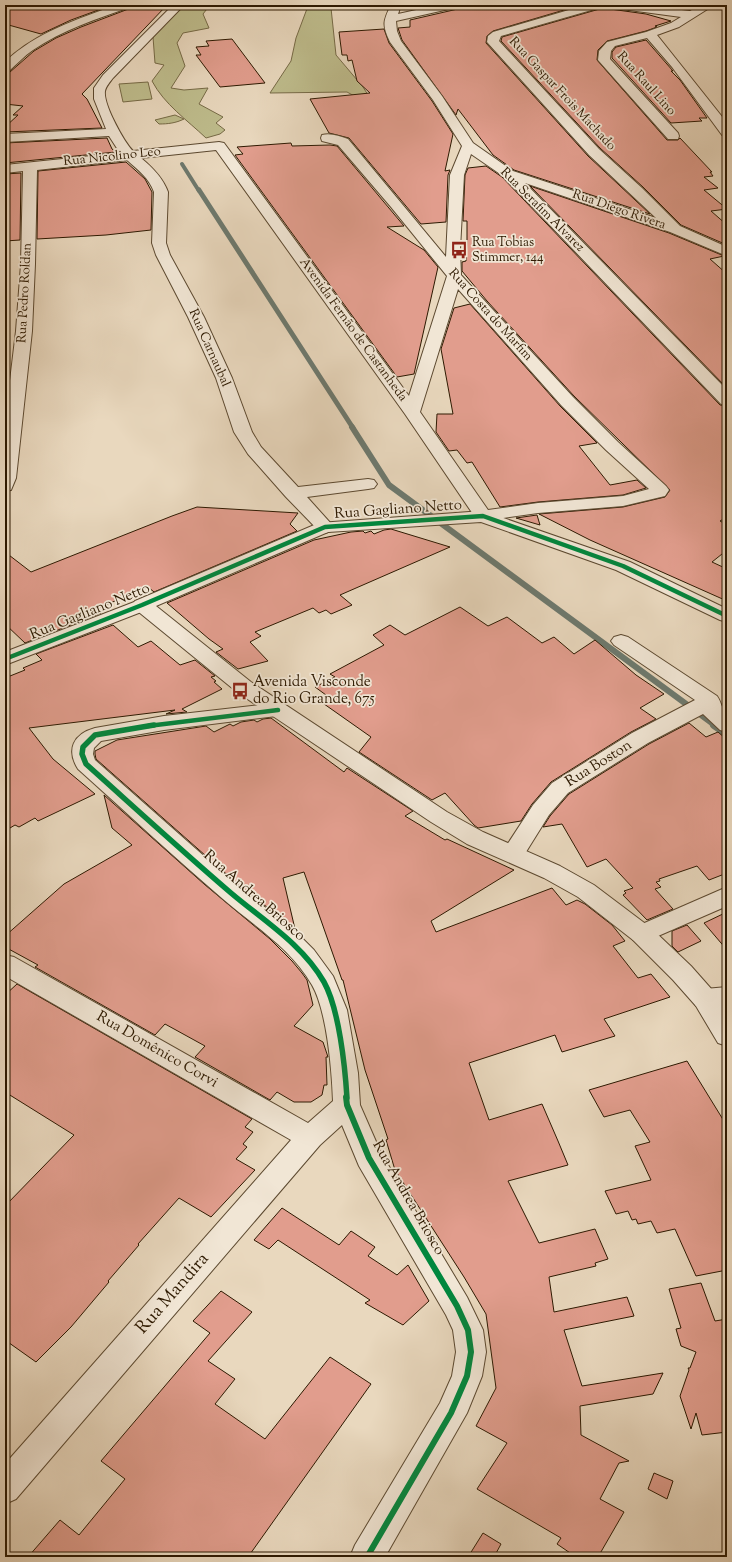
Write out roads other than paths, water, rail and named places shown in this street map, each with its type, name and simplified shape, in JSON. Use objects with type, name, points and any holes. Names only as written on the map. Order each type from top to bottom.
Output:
[{"type":"street","points":[[5,68],[27,48],[39,41],[126,5]]},
{"type":"street","name":"Rua Carnaubal","points":[[179,5],[109,75],[101,85],[99,95],[114,132],[122,147],[151,175],[160,187],[159,243],[163,255],[196,317],[221,371],[242,432],[254,450],[292,493],[325,527]]},
{"type":"street","points":[[389,19],[396,5]]},
{"type":"street","points":[[389,19],[454,5]]},
{"type":"street","name":"Rua Gaspar Frois Machado","points":[[598,5],[497,34],[494,36],[493,42],[594,152],[637,191],[675,229]]},
{"type":"street","points":[[614,5],[692,15]]},
{"type":"street","name":"Rua Raul Lino","points":[[673,136],[604,60],[604,52],[611,44],[650,34],[675,25],[709,5]]},
{"type":"street","name":"Rua Serafim Alvarez","points":[[389,19],[389,30],[396,42],[438,99],[468,146],[508,173],[727,400]]},
{"type":"street","points":[[650,34],[676,64],[727,132]]},
{"type":"street","points":[[5,138],[114,132]]},
{"type":"street","name":"Rua Costa do Marfim","points":[[327,138],[336,139],[343,142],[396,204],[454,276],[567,400],[612,446],[660,490],[660,492],[656,494],[623,501],[538,508],[483,516]]},
{"type":"street","name":"Rua Nicolino Leo","points":[[5,169],[219,146]]},
{"type":"street","name":"Avenida Fernão de Castanheda","points":[[219,146],[412,412],[483,516]]},
{"type":"street","points":[[412,412],[454,276],[453,249],[457,175],[468,146]]},
{"type":"street","name":"Rua Pedro Roldan","points":[[5,486],[8,478],[9,419],[24,331],[28,264],[30,167]]},
{"type":"street","name":"Rua Diego Rivera","points":[[508,173],[675,229],[727,252]]},
{"type":"street","points":[[292,493],[368,484]]},
{"type":"street","name":"Rua Gagliano Netto","points":[[5,659],[142,605],[325,527],[483,516],[623,566],[727,616]]},
{"type":"street","points":[[142,605],[244,687],[439,817],[475,838],[552,872],[586,891],[642,934],[682,973],[716,998],[727,1036]]},
{"type":"street","points":[[621,641],[710,701],[712,712],[727,725]]},
{"type":"street","name":"Rua Boston","points":[[514,854],[541,810],[560,788],[640,738],[710,701]]},
{"type":"street","name":"Rua Andrea Briosco","points":[[278,710],[164,723],[95,735],[86,742],[82,749],[81,756],[91,769],[231,893],[286,937],[305,956],[324,984],[334,1010],[345,1073],[347,1105],[369,1158],[457,1306],[468,1330],[471,1352],[467,1376],[450,1413],[367,1557]]},
{"type":"street","points":[[642,934],[727,896]]},
{"type":"street","name":"Rua Domênico Corvi","points":[[5,964],[310,1137]]},
{"type":"street","name":"Rua Mandira","points":[[5,1488],[310,1137],[347,1105]]},
{"type":"waterway","points":[[182,164],[199,191]]},
{"type":"waterway","points":[[199,190],[353,428]]},
{"type":"waterway","points":[[352,427],[389,485],[716,726]]},
{"type":"waterway","points":[[714,725],[727,734]]},
{"type":"place","name":"Rua Tobias Stimmer, 144","points":[[459,250]]},
{"type":"place","name":"Avenida Visconde do Rio Grande, 675","points":[[240,691]]}]
